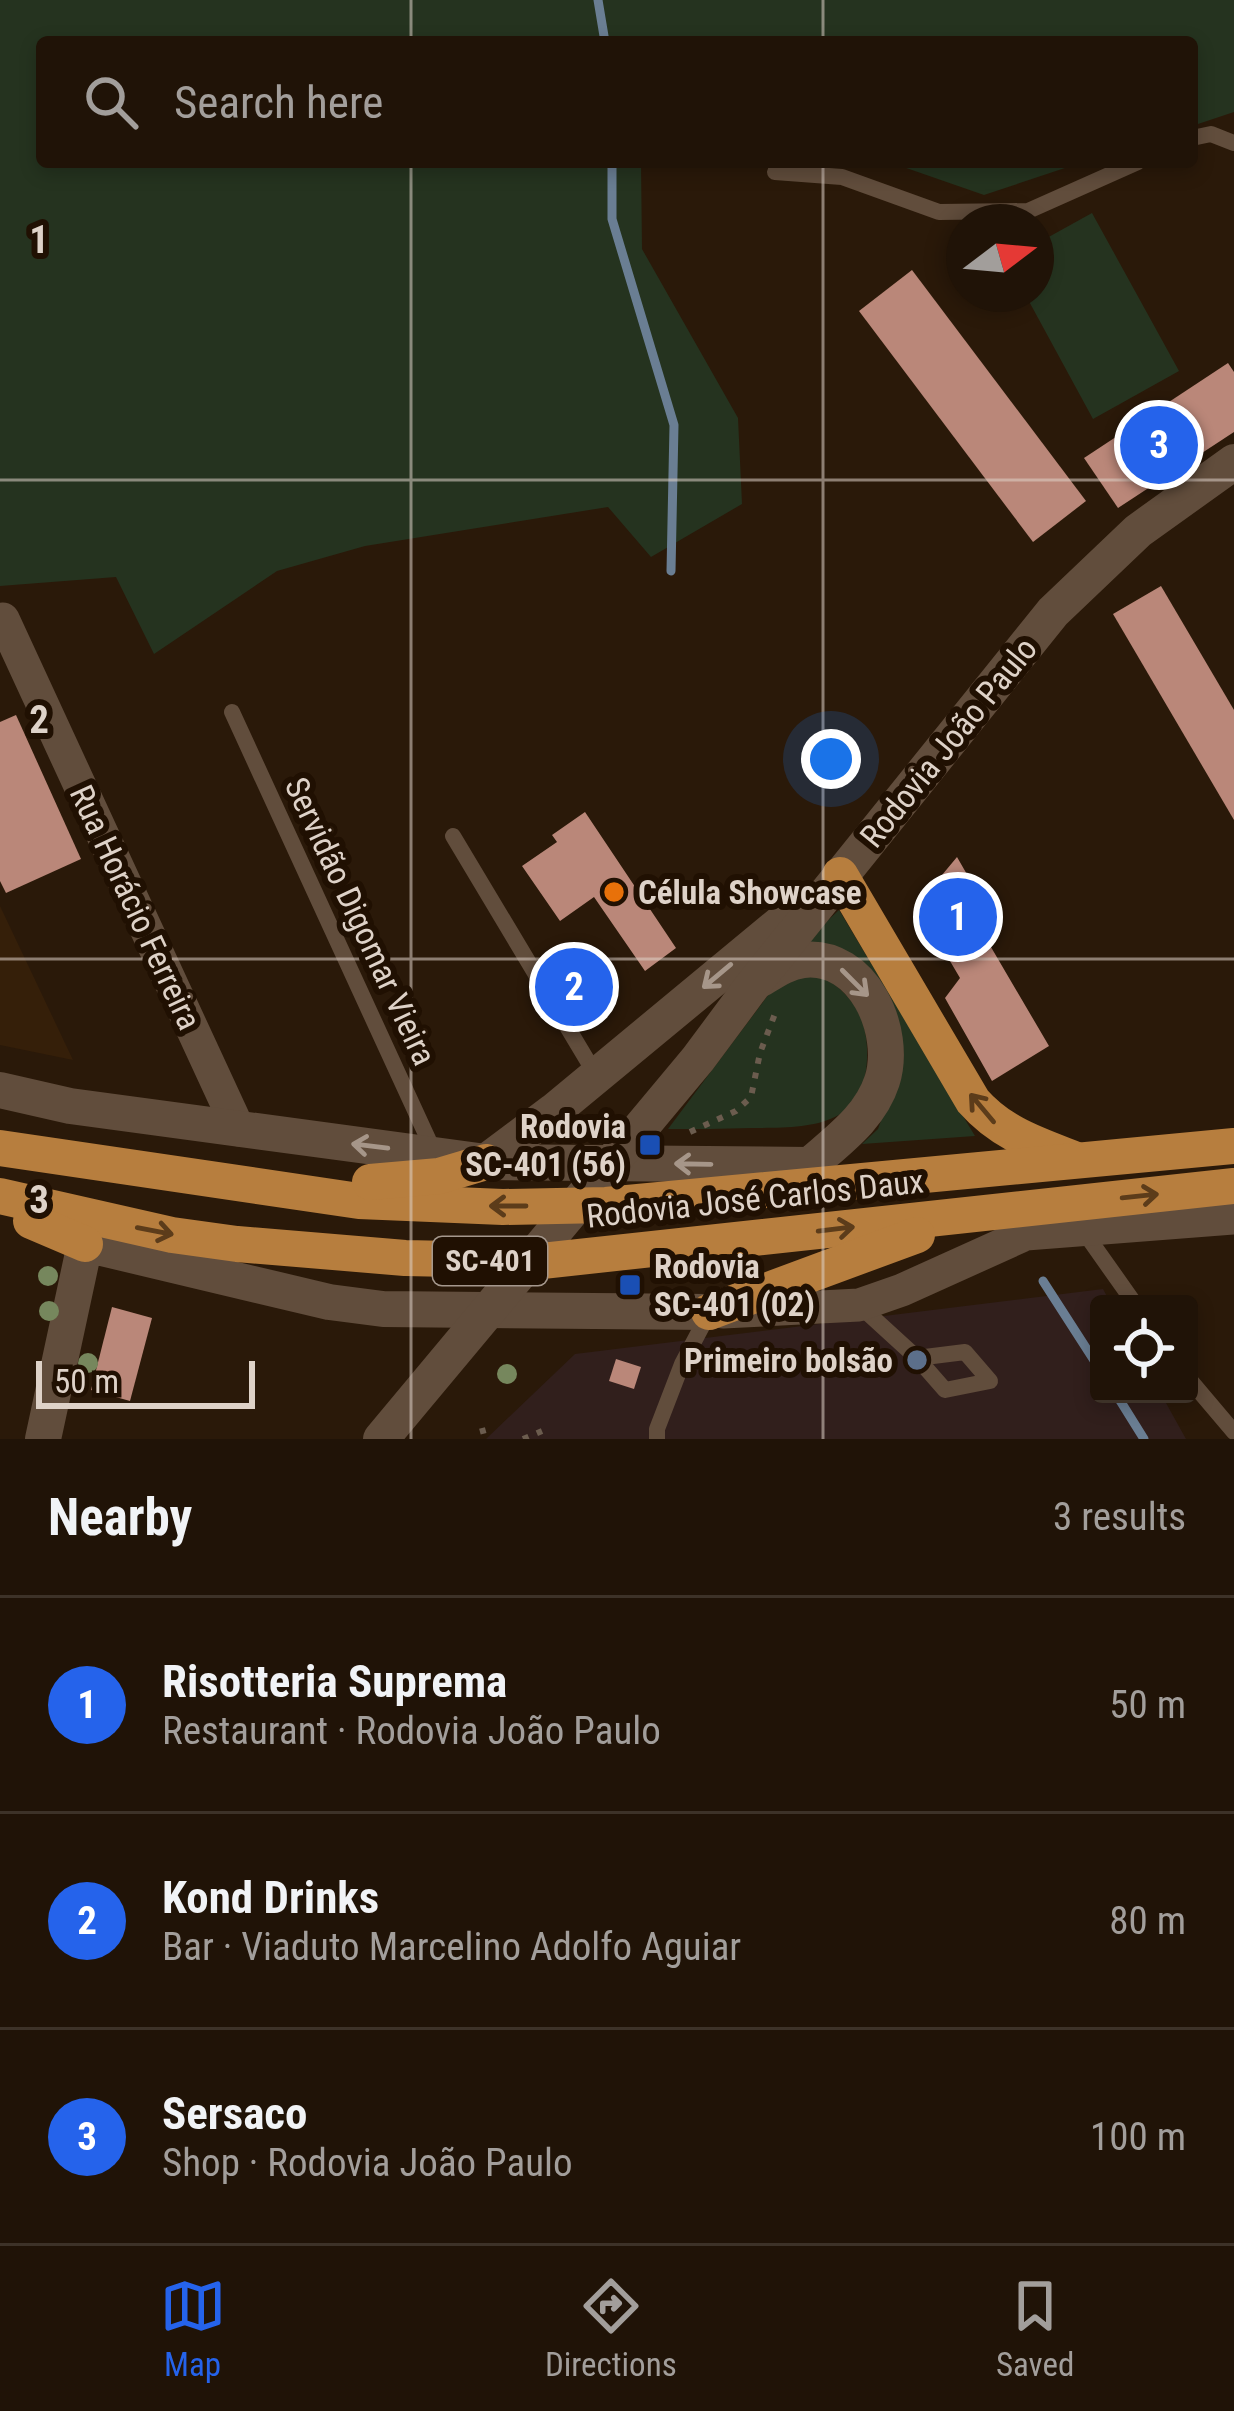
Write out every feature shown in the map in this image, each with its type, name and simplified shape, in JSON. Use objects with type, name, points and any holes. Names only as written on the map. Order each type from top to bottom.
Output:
[{"type":"highway","points":[[840,875],[973,1101],[1006,1132],[1083,1162]]},
{"type":"highway","name":"Rodovia José Carlos Daux","points":[[0,1148],[358,1201],[565,1206],[1234,1146]]},
{"type":"highway","points":[[259,1188],[439,1176],[486,1162]]},
{"type":"highway","points":[[810,1165],[876,1180]]},
{"type":"highway","name":"Rodovia José Carlos Daux","points":[[0,1196],[172,1235],[468,1261],[614,1255],[1234,1186]]},
{"type":"highway","points":[[0,1209],[85,1244]]},
{"type":"highway","points":[[710,1312],[982,1211]]},
{"type":"main road","name":"Rodovia João Paulo","points":[[381,1439],[767,976],[840,875],[1064,599],[1138,531],[1234,462]]},
{"type":"main road","points":[[486,1162],[840,875]]},
{"type":"main road","points":[[0,1090],[70,1106],[486,1162],[810,1165],[871,1106],[883,1077],[886,1052],[880,1018],[865,988],[836,964],[800,960],[767,976]]},
{"type":"main road","points":[[43,1439],[85,1244],[328,1302],[383,1310],[710,1312]]},
{"type":"street","name":"Rua Horácio Ferreira","points":[[3,619],[239,1130]]},
{"type":"street","points":[[710,1312],[859,1305],[1027,1234],[1234,1218]]},
{"type":"lane","points":[[1198,137],[1211,134],[1234,143]]},
{"type":"lane","points":[[775,172],[842,177],[939,212],[1028,211],[1125,168]]},
{"type":"lane","name":"Servidão Digomar Vieira","points":[[232,712],[436,1155]]},
{"type":"lane","points":[[453,836],[597,1076]]},
{"type":"lane","points":[[1081,1228],[1129,1295]]},
{"type":"lane","points":[[859,1305],[916,1358]]},
{"type":"lane","points":[[657,1439],[682,1364],[710,1312]]},
{"type":"lane","points":[[1198,1390],[1234,1432]]},
{"type":"path","points":[[637,1164],[736,1111],[751,1097],[760,1053],[783,992],[767,976]]},
{"type":"path","points":[[482,1428],[485,1439]]},
{"type":"path","points":[[523,1439],[542,1431]]},
{"type":"shaded area","points":[[0,906],[73,1060],[0,1045]]},
{"type":"shaded area","points":[[1103,1289],[1106,1295],[1090,1295],[1090,1403],[1166,1403],[1186,1439],[486,1439],[575,1354]]},
{"type":"green space","points":[[0,0],[1234,0],[1234,112],[1198,124],[1198,36],[36,36],[36,168],[641,168],[642,249],[738,418],[742,504],[651,557],[608,507],[365,546],[277,571],[154,654],[116,577],[0,586]]},
{"type":"green space","points":[[906,168],[1065,168],[984,195]]},
{"type":"green space","points":[[1092,213],[1179,371],[1093,419],[1035,312],[1054,312],[1054,234]]},
{"type":"green space","points":[[839,910],[975,1136],[862,1144],[878,1129],[893,1087],[828,946],[806,941]]},
{"type":"green space","points":[[820,975],[854,1005],[866,1036],[865,1074],[848,1108],[833,1118],[795,1127],[668,1129],[775,986],[789,977]]},
{"type":"building","points":[[912,270],[1086,501],[1033,542],[859,311]]},
{"type":"building","points":[[1228,363],[1234,372],[1234,432],[1118,508],[1084,458]]},
{"type":"building","points":[[1161,586],[1234,710],[1234,820],[1113,614]]},
{"type":"building","points":[[16,715],[81,859],[6,893],[0,881],[0,722]]},
{"type":"building","name":"Célula Showcase","points":[[585,812],[676,948],[645,971],[594,897],[560,921],[522,866],[557,842],[552,835]]},
{"type":"building","points":[[957,857],[999,930],[988,942],[1049,1046],[992,1081],[945,998],[960,978],[917,905]]},
{"type":"building","points":[[112,1307],[152,1318],[130,1401],[91,1390]]},
{"type":"building","points":[[616,1359],[641,1367],[634,1389],[609,1381]]},
{"type":"waterway","points":[[598,0],[604,36]]},
{"type":"waterway","points":[[612,168],[612,219],[674,425],[671,571]]},
{"type":"waterway","points":[[1043,1281],[1090,1354]]},
{"type":"waterway","points":[[1122,1403],[1144,1439]]},
{"type":"place","name":"Sersaco","points":[[1159,445]]},
{"type":"place","name":"Célula Showcase","points":[[614,892]]},
{"type":"place","name":"Risotteria Suprema","points":[[958,917]]},
{"type":"place","name":"Kond Drinks","points":[[574,987]]},
{"type":"place","name":"Rodovia SC-401 (56)","points":[[650,1145]]},
{"type":"place","name":"Rodovia SC-401 (02)","points":[[630,1285]]},
{"type":"place","name":"Primeiro bolsão","points":[[917,1360]]}]
